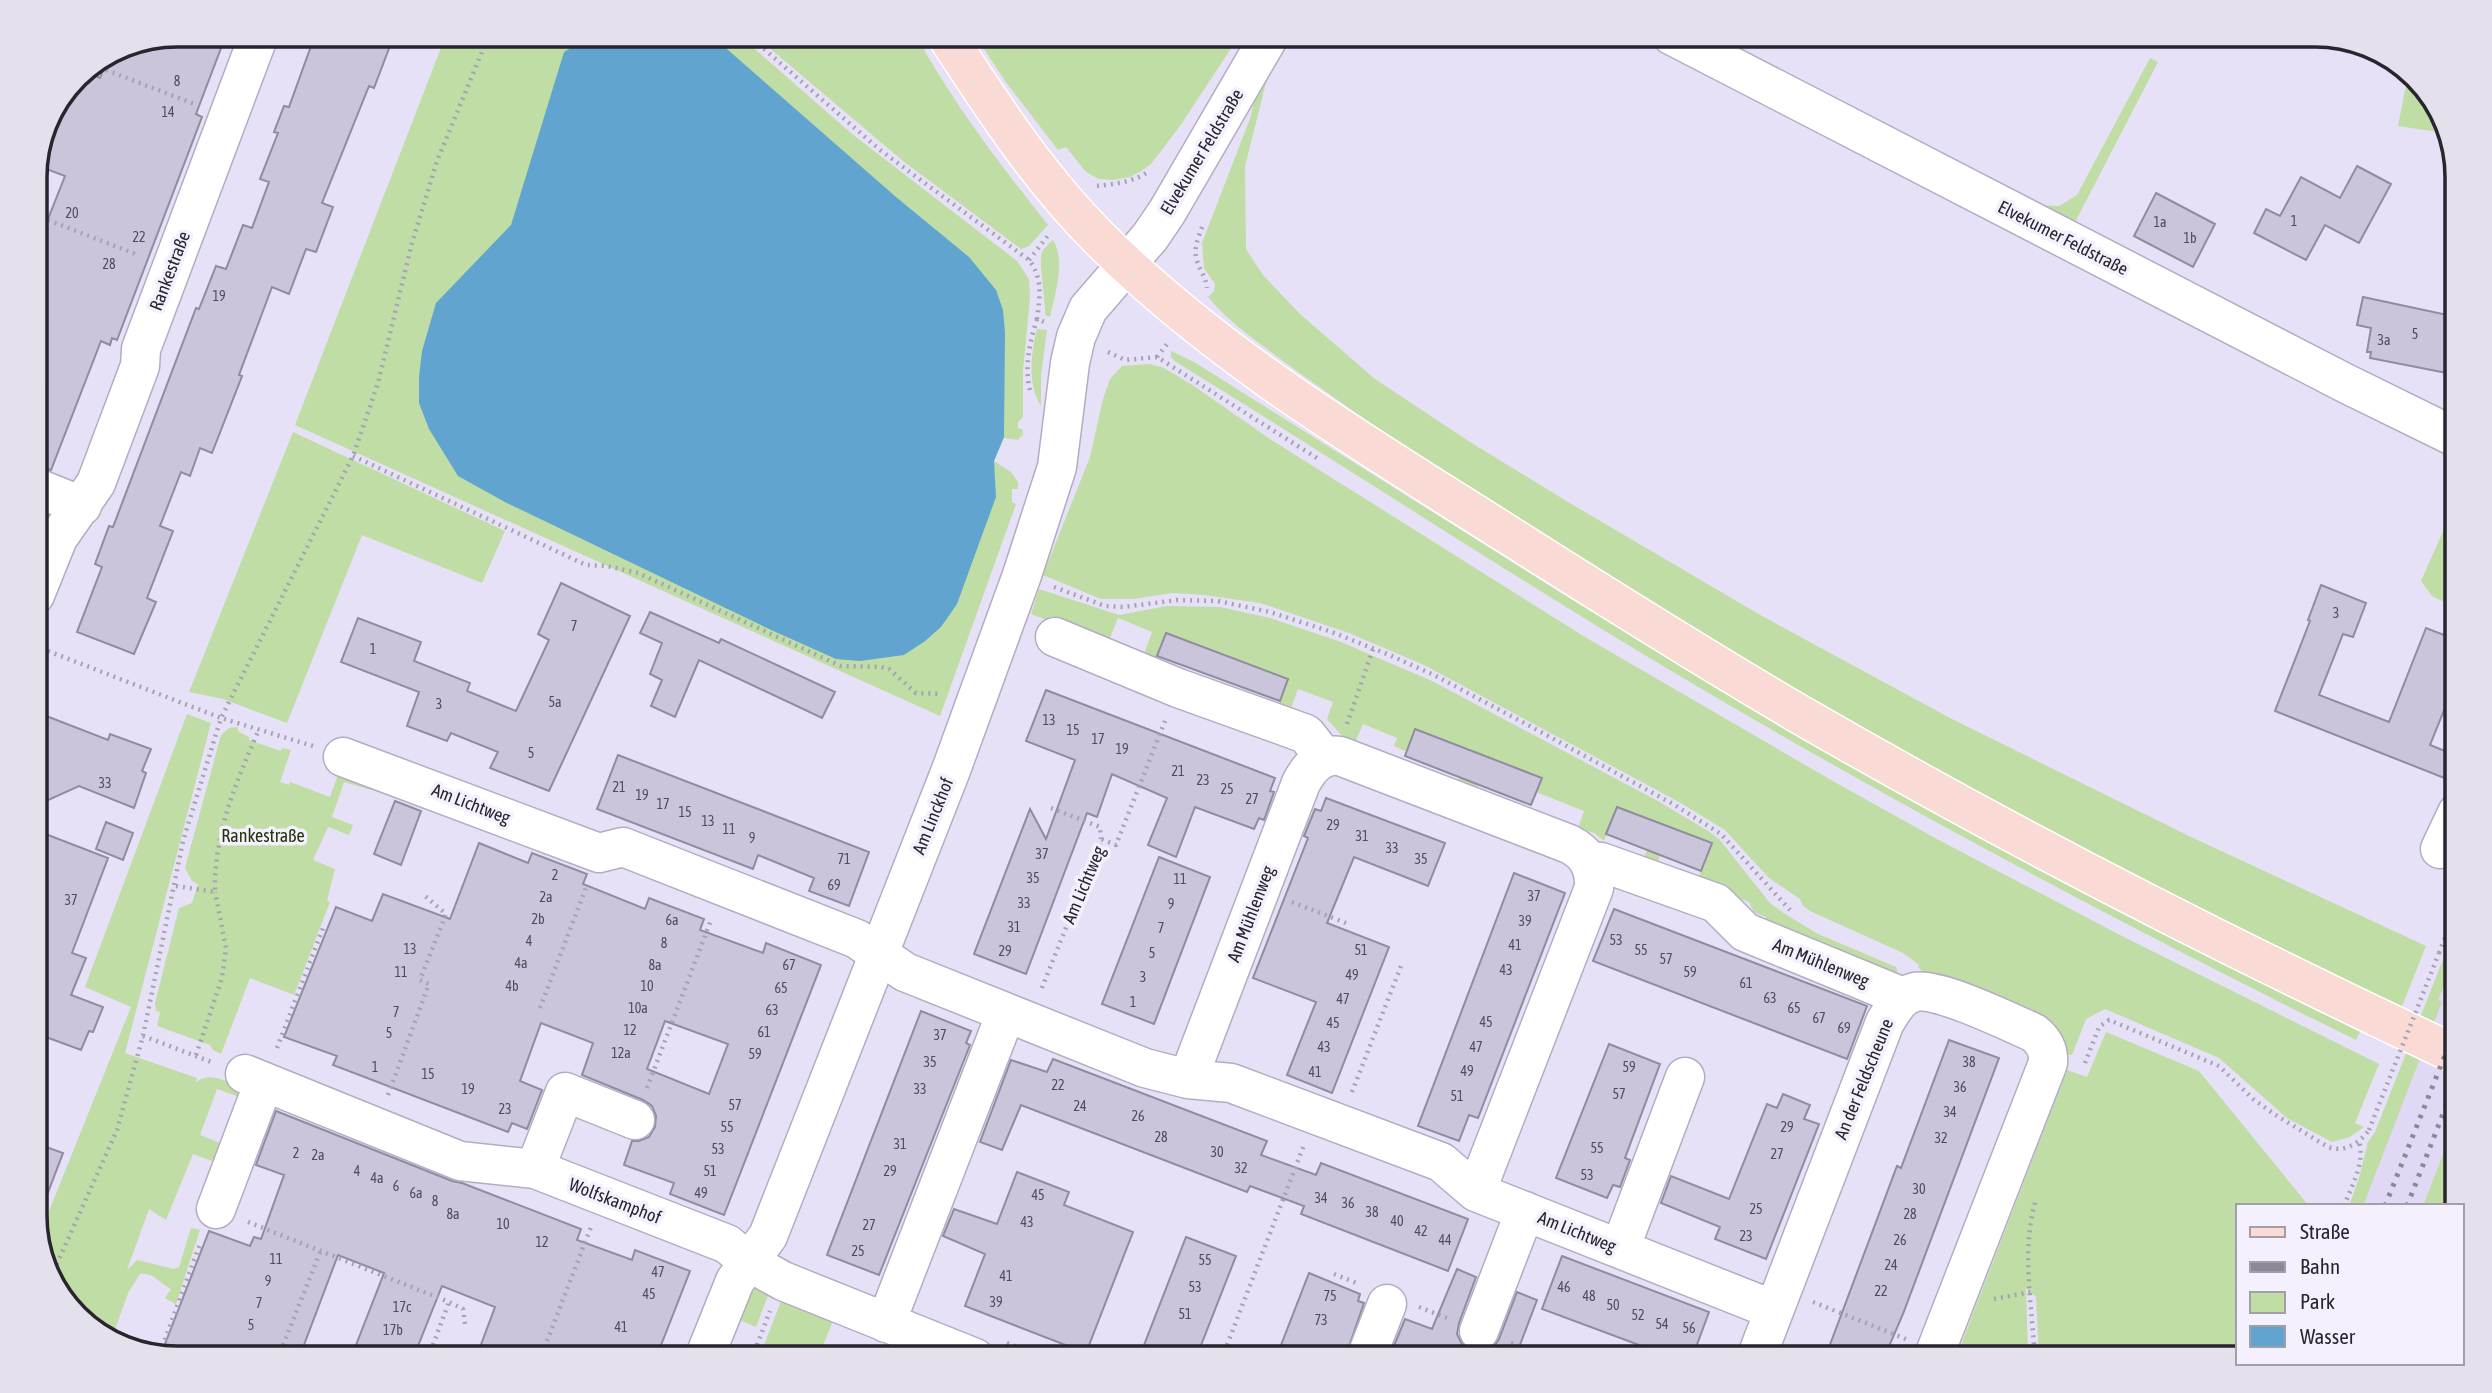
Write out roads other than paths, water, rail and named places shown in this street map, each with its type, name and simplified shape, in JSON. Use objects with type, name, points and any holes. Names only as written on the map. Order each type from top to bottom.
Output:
[{"type":"main road","points":[[954,48],[1003,122],[1072,209],[1126,265],[1198,327],[1343,430],[1570,575],[1746,682],[1977,814],[2303,983],[2445,1049]]},
{"type":"street","name":"Elvekumer Feldstraße","points":[[1126,265],[1167,212],[1263,47]]},
{"type":"street","name":"Elvekumer Feldstraße","points":[[1695,47],[2444,432]]},
{"type":"street","name":"Rankestraße","points":[[48,563],[58,538],[96,483],[140,366],[141,349],[254,48]]},
{"type":"street","name":"Am Linckhof","points":[[709,1346],[732,1287],[768,1236],[951,771],[1022,575],[1057,467],[1070,363],[1076,337],[1088,309],[1126,265]]},
{"type":"street","points":[[48,492],[82,506]]},
{"type":"street","points":[[1055,637],[1178,688],[1306,734],[1325,758]]},
{"type":"street","name":"Am Mühlenweg","points":[[1188,1079],[1301,783],[1311,767],[1333,755],[1569,844],[1582,852],[1590,863],[1601,862],[1716,903],[1745,932],[1903,997]]},
{"type":"street","name":"Am Lichtweg","points":[[343,757],[599,853],[623,847],[858,939],[905,972],[1145,1068],[1188,1079],[1231,1083],[1441,1163],[1476,1192],[1620,1249],[1789,1305]]},
{"type":"street","points":[[2440,849],[2445,839]]},
{"type":"street","points":[[1476,1192],[1594,888],[1594,872],[1590,863]]},
{"type":"street","points":[[1903,997],[1919,990],[1936,993],[2034,1033],[2046,1046],[2048,1063],[1921,1346]]},
{"type":"street","name":"An der Feldscheune","points":[[1789,1305],[1885,1023],[1903,997]]},
{"type":"street","points":[[886,1323],[1017,1017]]},
{"type":"street","name":"Wolfskamphof","points":[[216,1209],[242,1073],[460,1161],[535,1170],[727,1244],[749,1262],[783,1282],[944,1346]]},
{"type":"street","points":[[1620,1249],[1685,1077]]},
{"type":"street","points":[[535,1170],[565,1092],[635,1120]]},
{"type":"street","points":[[1479,1331],[1525,1211]]},
{"type":"street","points":[[1371,1346],[1392,1300]]},
{"type":"street","points":[[1763,1346],[1789,1305]]},
{"type":"water","points":[[571,48],[726,48],[969,257],[996,290],[1003,310],[1005,333],[1004,437],[994,461],[996,497],[957,604],[941,627],[904,655],[860,661],[836,659],[769,629],[505,502],[458,476],[429,429],[419,403],[419,377],[422,351],[436,303],[511,225],[564,52]]},
{"type":"railway","points":[[2386,1204],[2445,1056]]},
{"type":"railway","points":[[2408,1204],[2445,1109]]}]
